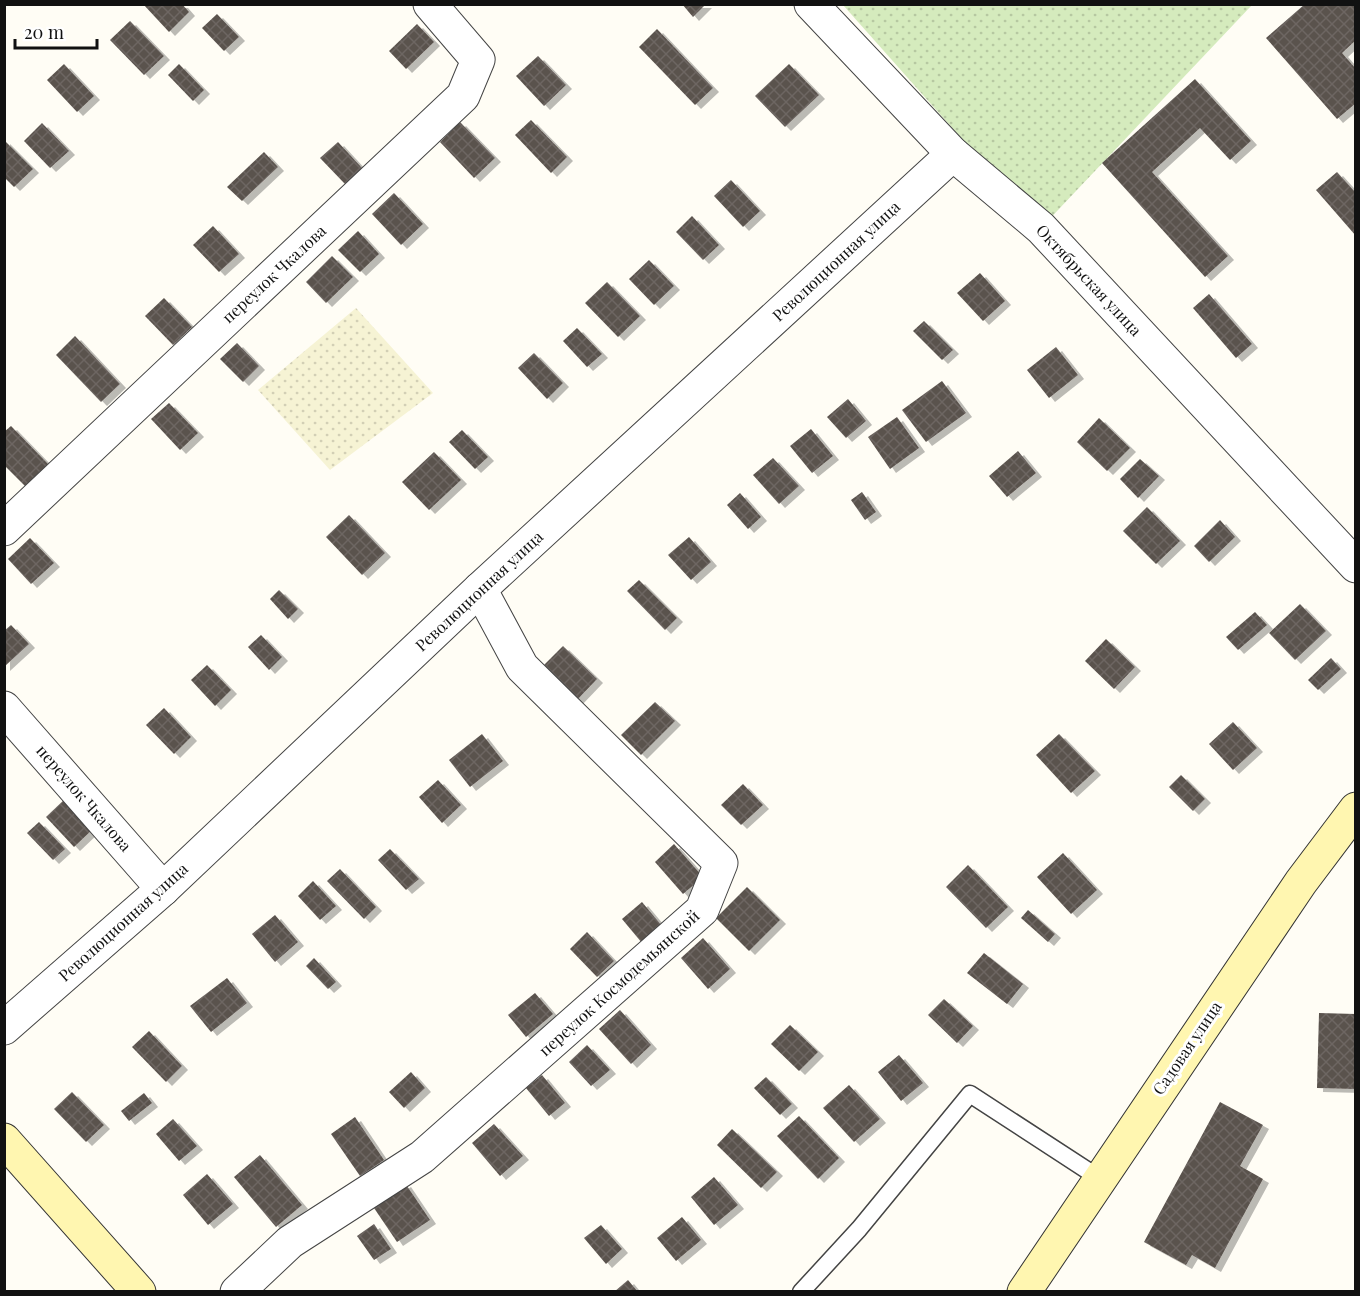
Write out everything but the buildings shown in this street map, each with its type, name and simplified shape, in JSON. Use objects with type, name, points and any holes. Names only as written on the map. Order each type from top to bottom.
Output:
[{"type":"street","name":"переулок Чкалова","points":[[4,529],[463,96],[478,60],[430,4]]},
{"type":"street","name":"Октябрьская улица","points":[[811,4],[953,154],[1041,228],[1356,566]]},
{"type":"street","name":"Революционная улица","points":[[4,1028],[163,889],[480,589],[953,154]]},
{"type":"street","name":"переулок Космодемьянской","points":[[237,1292],[290,1242],[422,1157],[702,910],[721,863],[522,667],[480,589]]},
{"type":"street","name":"переулок Чкалова","points":[[4,708],[163,889]]},
{"type":"street","name":"Садовая улица","points":[[1024,1292],[1301,882],[1356,808]]},
{"type":"street","points":[[4,1140],[139,1292]]},
{"type":"lane","points":[[801,1292],[858,1229],[970,1094],[1099,1178]]},
{"type":"shaded area","points":[[356,308],[433,393],[330,470],[258,390]]},
{"type":"green space","points":[[843,5],[1252,5],[1041,228]]}]
